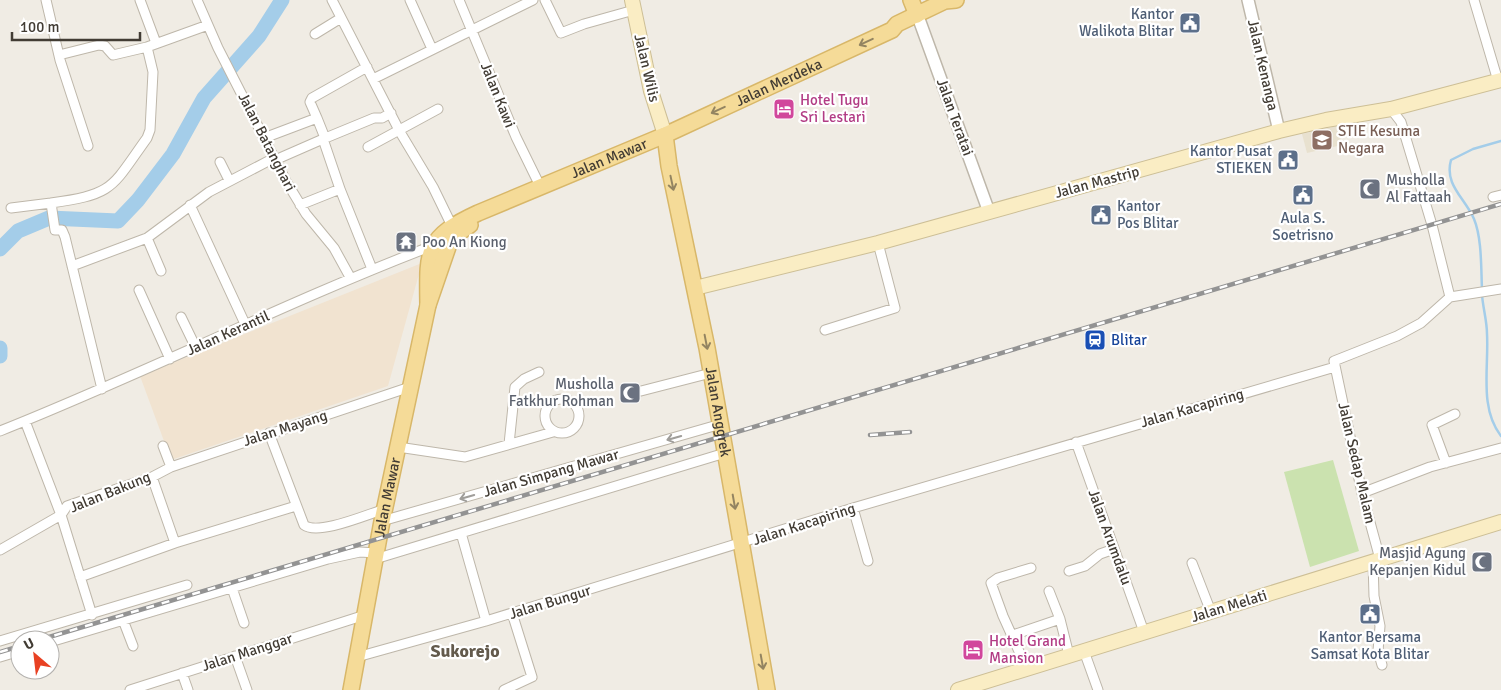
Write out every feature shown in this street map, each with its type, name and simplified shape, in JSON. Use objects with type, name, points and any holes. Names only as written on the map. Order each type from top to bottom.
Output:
[{"type":"main road","points":[[911,0],[919,19]]},
{"type":"main road","name":"Jalan Merdeka","points":[[665,135],[892,30],[897,24],[919,19],[945,1],[956,0]]},
{"type":"main road","name":"Jalan Wilis","points":[[633,5],[651,91],[665,135]]},
{"type":"main road","name":"Jalan Mastrip","points":[[695,288],[878,244],[1279,131],[1397,107],[1500,81]]},
{"type":"main road","name":"Jalan Mawar","points":[[428,305],[432,246],[438,237],[452,226],[665,135]]},
{"type":"main road","name":"Jalan Anggrek","points":[[665,135],[669,166],[721,424],[767,690]]},
{"type":"main road","name":"Jalan Mawar","points":[[351,690],[384,515],[428,305],[451,241],[456,235],[497,207]]},
{"type":"main road","name":"Jalan Melati","points":[[967,689],[1027,668],[1501,522]]},
{"type":"street","points":[[46,0],[59,55],[88,146]]},
{"type":"street","points":[[140,0],[156,43]]},
{"type":"street","name":"Jalan Batanghari","points":[[197,0],[218,48],[275,159],[300,204],[334,248],[350,278]]},
{"type":"street","points":[[332,0],[400,132],[433,187],[452,226]]},
{"type":"street","points":[[410,0],[432,49]]},
{"type":"street","name":"Jalan Kawi","points":[[459,0],[516,137],[541,188]]},
{"type":"street","points":[[545,0],[561,33],[633,5]]},
{"type":"street","name":"Jalan Kenanga","points":[[1248,0],[1279,131]]},
{"type":"street","points":[[1474,0],[1500,81]]},
{"type":"street","points":[[373,79],[471,28],[530,1]]},
{"type":"street","points":[[315,34],[341,18]]},
{"type":"street","name":"Jalan Teratai","points":[[919,19],[989,212]]},
{"type":"street","points":[[59,55],[99,45],[104,46],[113,55],[147,47],[208,26]]},
{"type":"street","points":[[11,208],[51,205],[92,196],[113,184],[147,138],[150,130],[153,72],[147,47]]},
{"type":"street","points":[[367,67],[312,98],[310,102],[340,189],[372,269]]},
{"type":"street","points":[[1397,107],[1432,225],[1450,296],[1491,292],[1501,289]]},
{"type":"street","points":[[368,147],[400,132],[438,109]]},
{"type":"street","points":[[72,266],[147,238],[190,205],[229,180],[324,138],[391,113]]},
{"type":"street","points":[[264,138],[317,118]]},
{"type":"street","points":[[220,162],[229,180]]},
{"type":"street","points":[[300,204],[340,189]]},
{"type":"street","points":[[51,205],[55,230],[63,230],[102,389]]},
{"type":"street","points":[[190,205],[246,326]]},
{"type":"street","points":[[147,238],[161,271]]},
{"type":"street","points":[[825,330],[895,308],[878,244]]},
{"type":"street","name":"Jalan Kerantil","points":[[0,431],[196,348],[350,278],[432,246]]},
{"type":"street","points":[[139,290],[170,359]]},
{"type":"street","name":"Jalan Kacapiring","points":[[741,544],[853,508],[1335,367],[1334,359],[1397,336],[1421,323],[1450,296]]},
{"type":"street","points":[[181,317],[196,348]]},
{"type":"street","name":"Jalan Sedap Malam","points":[[1335,367],[1377,560],[1374,596],[1380,626],[1378,651],[1382,665]]},
{"type":"street","points":[[509,444],[515,387],[524,379],[539,372]]},
{"type":"street","points":[[640,391],[711,373]]},
{"type":"street","name":"Jalan Mayang","points":[[162,472],[171,467],[269,433],[410,387]]},
{"type":"street","points":[[1446,463],[1432,425],[1454,414]]},
{"type":"street","points":[[25,421],[61,515],[92,615]]},
{"type":"street","name":"Jalan Simpang Mawar","points":[[269,433],[304,525],[314,529],[384,515],[721,424]]},
{"type":"street","points":[[398,447],[465,456],[553,432]]},
{"type":"street","name":"Jalan Arumdalu","points":[[1076,442],[1114,549],[1138,634]]},
{"type":"street","points":[[163,446],[171,467]]},
{"type":"street","points":[[1362,493],[1446,463],[1501,448]]},
{"type":"street","points":[[60,639],[328,559],[360,552],[376,556],[461,533],[725,453]]},
{"type":"street","name":"Jalan Bakung","points":[[0,550],[61,515],[67,506],[162,472]]},
{"type":"street","points":[[152,477],[175,543]]},
{"type":"street","points":[[80,577],[175,543],[296,506]]},
{"type":"street","points":[[853,508],[868,561]]},
{"type":"street","points":[[461,533],[486,621]]},
{"type":"street","name":"Jalan Bungur","points":[[357,657],[486,621],[741,544]]},
{"type":"street","points":[[1069,571],[1085,566],[1100,554],[1114,549]]},
{"type":"street","points":[[1192,563],[1211,612]]},
{"type":"street","points":[[1027,668],[1003,616],[991,583],[998,578],[1031,568]]},
{"type":"street","points":[[0,642],[187,585]]},
{"type":"street","points":[[232,588],[244,623]]},
{"type":"street","points":[[1049,591],[1060,619],[1069,655]]},
{"type":"street","points":[[504,690],[532,677],[512,613]]},
{"type":"street","name":"Jalan Manggar","points":[[130,690],[365,615]]},
{"type":"street","points":[[1012,635],[1060,619]]},
{"type":"street","points":[[123,620],[134,646]]},
{"type":"street","points":[[1084,651],[1098,690]]},
{"type":"street","points":[[235,656],[247,690]]},
{"type":"street","points":[[182,673],[188,690]]},
{"type":"shaded area","name":"STIE Kesuma Negara","points":[[1337,126],[1342,145],[1307,153],[1302,134]]},
{"type":"shaded area","points":[[422,263],[388,386],[171,460],[140,376]]},
{"type":"green space","points":[[1333,460],[1359,551],[1310,567],[1284,472]]},
{"type":"waterway","points":[[0,249],[18,231],[49,218],[118,221],[138,200],[173,154],[204,98],[259,36],[282,0]]},
{"type":"waterway","points":[[1482,289],[1481,254],[1477,227],[1450,177],[1451,160],[1473,149],[1501,141]]},
{"type":"waterway","points":[[1482,295],[1487,329],[1487,400],[1494,425],[1501,436]]},
{"type":"waterway","points":[[0,348],[0,356]]},
{"type":"railway","points":[[60,634],[1501,204]]},
{"type":"railway","points":[[870,435],[910,432]]},
{"type":"railway","points":[[0,652],[10,649]]},
{"type":"place","name":"Kantor Walikota Blitar","points":[[1190,23]]},
{"type":"place","name":"Hotel Tugu Sri Lestari","points":[[784,109]]},
{"type":"place","name":"STIE Kesuma Negara","points":[[1322,140]]},
{"type":"place","name":"Kantor Pusat STIEKEN","points":[[1288,160]]},
{"type":"place","name":"Musholla Al Fattaah","points":[[1370,189]]},
{"type":"place","name":"Aula S. Soetrisno","points":[[1303,195]]},
{"type":"place","name":"Kantor Pos Blitar","points":[[1101,215]]},
{"type":"place","name":"Poo An Kiong","points":[[406,242]]},
{"type":"place","name":"Blitar","points":[[1095,340]]},
{"type":"place","name":"Musholla Fatkhur Rohman","points":[[630,393]]},
{"type":"place","name":"Masjid Agung Kepanjen Kidul","points":[[1482,562]]},
{"type":"place","name":"Kantor Bersama Samsat Kota Blitar","points":[[1370,614]]},
{"type":"place","name":"Hotel Grand Mansion","points":[[973,650]]},
{"type":"district","name":"Sukorejo","points":[[465,651]]}]
